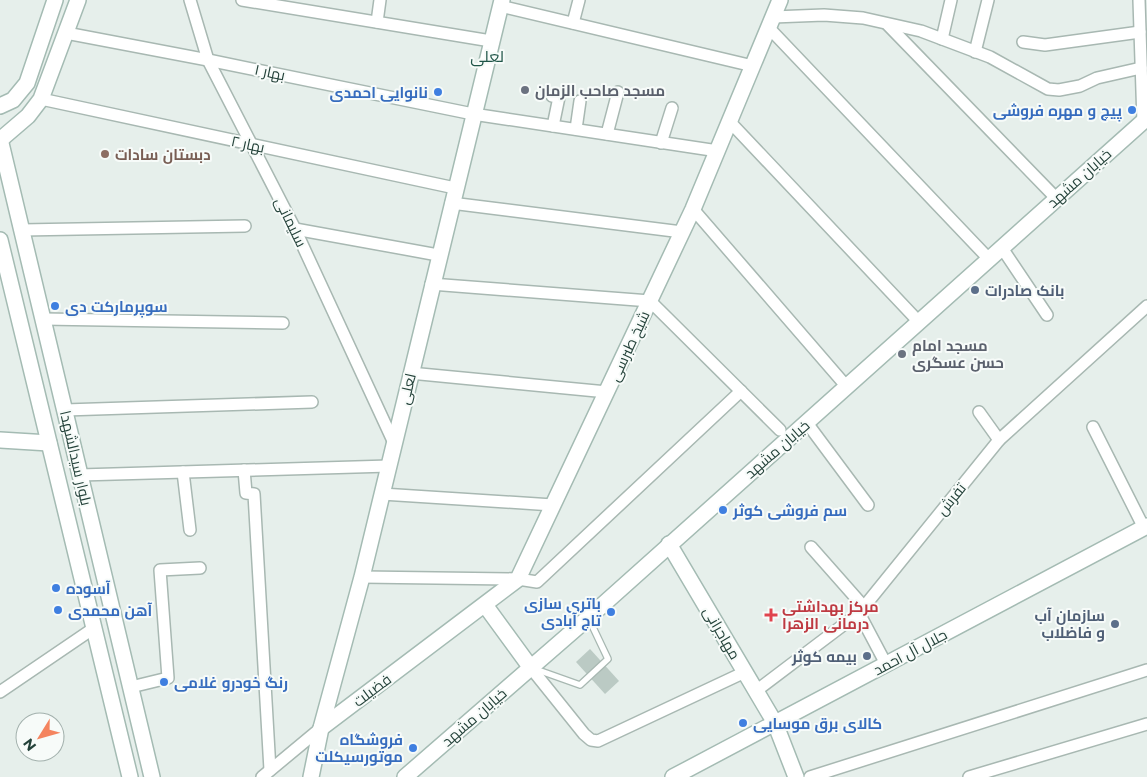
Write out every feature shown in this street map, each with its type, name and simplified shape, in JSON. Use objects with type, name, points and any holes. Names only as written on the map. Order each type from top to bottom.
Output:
[{"type":"street","points":[[0,106],[13,100],[21,92],[55,0]]},
{"type":"street","points":[[0,139],[28,116],[41,99],[78,0]]},
{"type":"street","name":"سلیمانی","points":[[190,0],[208,60],[295,230],[394,443]]},
{"type":"street","points":[[242,0],[491,41]]},
{"type":"street","points":[[377,22],[380,0]]},
{"type":"street","points":[[573,24],[579,0]]},
{"type":"street","name":"شیخ طبرسی","points":[[485,606],[518,579],[693,209],[780,0]]},
{"type":"street","points":[[942,39],[951,0]]},
{"type":"street","points":[[975,52],[988,0]]},
{"type":"street","points":[[1139,0],[1145,120]]},
{"type":"street","points":[[501,3],[573,24],[753,66]]},
{"type":"street","name":"لعلی","points":[[311,777],[321,728],[362,577],[438,255],[501,3]]},
{"type":"street","points":[[771,22],[824,15],[863,18],[921,31],[990,57],[1038,85],[1059,90],[1080,86],[1097,78],[1141,68]]},
{"type":"street","points":[[771,22],[989,259]]},
{"type":"street","points":[[888,25],[1056,198]]},
{"type":"street","points":[[46,26],[66,33]]},
{"type":"street","points":[[1023,42],[1045,45],[1140,32]]},
{"type":"street","name":"بهار ۱","points":[[66,33],[473,114],[718,151]]},
{"type":"street","points":[[607,134],[618,92]]},
{"type":"street","points":[[552,96],[559,97],[553,126]]},
{"type":"street","name":"بهار ۲","points":[[41,99],[253,145],[453,196],[682,232]]},
{"type":"street","points":[[576,130],[580,101]]},
{"type":"street","points":[[661,143],[672,108]]},
{"type":"street","name":"خیابان مشهد","points":[[405,777],[588,618],[1145,120]]},
{"type":"street","points":[[730,122],[919,322]]},
{"type":"street","name":"بلوار سیدالشهدا","points":[[0,139],[152,777]]},
{"type":"street","points":[[693,209],[847,387]]},
{"type":"street","points":[[0,231],[245,226]]},
{"type":"street","points":[[295,230],[438,255]]},
{"type":"street","name":"بلوار سیدالشهدا","points":[[0,240],[5,280],[49,443],[130,777]]},
{"type":"street","points":[[1002,248],[1047,315]]},
{"type":"street","points":[[432,284],[650,301],[780,430]]},
{"type":"street","name":"تفرش","points":[[756,691],[861,610],[999,440],[1147,306]]},
{"type":"street","points":[[43,319],[283,323]]},
{"type":"street","points":[[410,373],[607,392]]},
{"type":"street","points":[[362,577],[518,579],[537,582],[741,391]]},
{"type":"street","points":[[65,410],[312,402]]},
{"type":"street","points":[[979,412],[999,440]]},
{"type":"street","points":[[807,423],[868,505]]},
{"type":"street","points":[[1093,427],[1146,527]]},
{"type":"street","points":[[0,440],[49,443]]},
{"type":"street","points":[[80,475],[389,466]]},
{"type":"street","points":[[244,470],[246,493],[254,494],[266,773]]},
{"type":"street","points":[[183,472],[190,530]]},
{"type":"street","points":[[382,494],[554,505]]},
{"type":"street","name":"جلال آل احمد","points":[[673,777],[1146,527]]},
{"type":"street","name":"مهاجرانی","points":[[669,544],[775,723],[796,777]]},
{"type":"street","points":[[811,547],[861,610],[886,664]]},
{"type":"street","points":[[131,688],[168,678],[160,570],[200,568]]},
{"type":"street","points":[[485,606],[531,668],[584,734],[591,740],[598,741],[745,672]]},
{"type":"street","name":"فضیلت","points":[[266,773],[321,728],[485,606]]},
{"type":"street","points":[[2,686],[94,628]]},
{"type":"street","points":[[810,777],[1147,670]]},
{"type":"street","points":[[969,777],[1147,724]]},
{"type":"lane","points":[[531,668],[580,685],[608,659],[588,618]]},
{"type":"building","points":[[590,649],[619,681],[605,694],[576,662]]},
{"type":"place","name":"مسجد صاحب الزمان","points":[[525,90]]},
{"type":"place","name":"نانوایی احمدی","points":[[438,92]]},
{"type":"place","name":"پیچ و مهره فروشی","points":[[1132,110]]},
{"type":"place","name":"دبستان سادات","points":[[105,154]]},
{"type":"place","name":"بانک صادرات","points":[[975,290]]},
{"type":"place","name":"سوپرمارکت دی","points":[[55,306]]},
{"type":"place","name":"مسجد امام حسن عسگری","points":[[902,354]]},
{"type":"place","name":"سم فروشی کوثر","points":[[723,510]]},
{"type":"place","name":"آسوده","points":[[56,588]]},
{"type":"place","name":"آهن محمدی","points":[[58,610]]},
{"type":"place","name":"باتری سازی تاج آبادی","points":[[611,612]]},
{"type":"place","name":"مرکز بهداشتی درمانی الزهرا","points":[[771,615]]},
{"type":"place","name":"سازمان آب و فاضلاب","points":[[1115,624]]},
{"type":"place","name":"بیمه کوثر","points":[[867,656]]},
{"type":"place","name":"رنگ خودرو غلامی","points":[[164,682]]},
{"type":"place","name":"کالای برق موسایی","points":[[743,723]]},
{"type":"place","name":"فروشگاه موتورسیکلت","points":[[413,748]]},
{"type":"district","name":"لعلی","points":[[487,56]]}]
